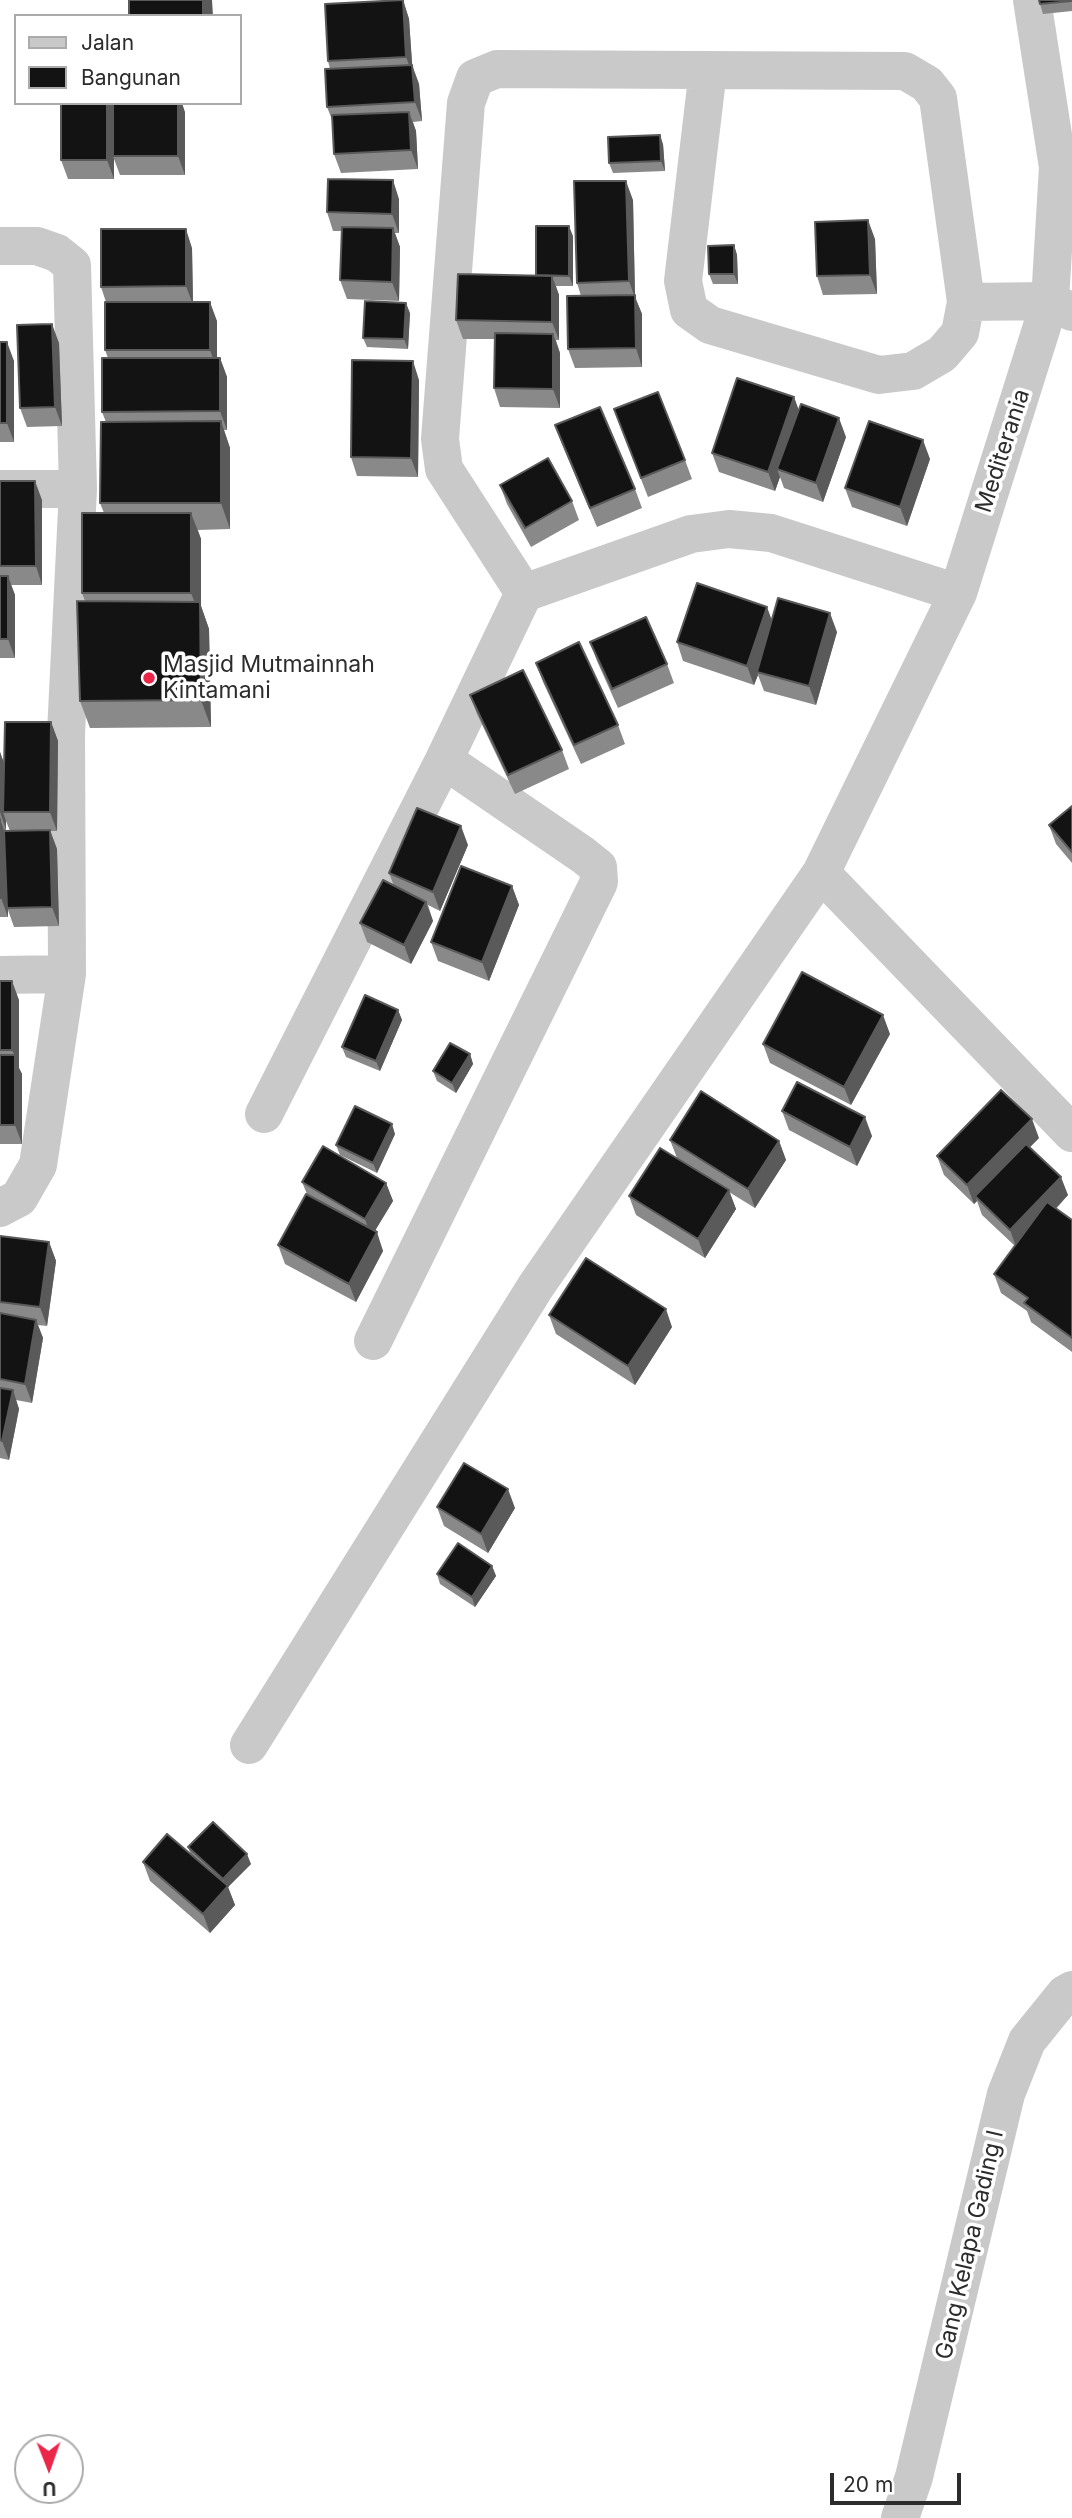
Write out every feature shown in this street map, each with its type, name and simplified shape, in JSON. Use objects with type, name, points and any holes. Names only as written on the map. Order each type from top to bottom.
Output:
[{"type":"street","name":"Mediterania","points":[[249,1745],[536,1286],[821,873],[958,593],[1061,306],[1058,167],[1032,0]]},
{"type":"street","points":[[524,593],[444,469],[440,439],[466,103],[475,78],[498,69],[708,70],[905,71],[927,84],[938,97],[966,302],[960,334],[942,354],[913,371],[879,375],[710,325],[689,310],[683,281],[708,70]]},
{"type":"street","points":[[0,1208],[19,1198],[38,1165],[67,974],[65,733],[78,488],[72,265],[57,253],[18,246]]},
{"type":"street","points":[[966,302],[1061,306]]},
{"type":"street","points":[[0,489],[78,488]]},
{"type":"street","points":[[264,1114],[444,760],[524,593],[691,534],[729,530],[771,533],[958,593]]},
{"type":"street","points":[[26,733],[65,733]]},
{"type":"street","points":[[373,1341],[599,881],[598,867],[583,855],[444,760]]},
{"type":"street","points":[[821,873],[1072,1133]]},
{"type":"street","points":[[0,975],[67,974]]},
{"type":"street","name":"Gang Kelapa Gading I","points":[[900,2518],[914,2477],[1006,2094],[1027,2040],[1065,1994],[1072,1990]]},
{"type":"building","points":[[129,0],[203,0],[203,14],[129,14]]},
{"type":"building","points":[[403,0],[406,57],[328,61],[325,4]]},
{"type":"building","points":[[1039,0],[1071,0],[1071,1],[1040,4]]},
{"type":"building","points":[[412,65],[415,102],[327,107],[325,69]]},
{"type":"building","points":[[61,105],[107,105],[107,160],[61,160]]},
{"type":"building","points":[[113,105],[178,105],[178,156],[113,156]]},
{"type":"building","points":[[409,112],[411,150],[334,154],[332,115]]},
{"type":"building","points":[[660,135],[661,161],[609,163],[608,137]]},
{"type":"building","points":[[328,179],[393,180],[392,214],[327,212]]},
{"type":"building","points":[[574,181],[626,181],[629,281],[577,283]]},
{"type":"building","points":[[868,220],[870,275],[817,276],[815,222]]},
{"type":"building","points":[[536,226],[569,226],[569,276],[536,275]]},
{"type":"building","points":[[342,227],[393,228],[392,282],[340,280]]},
{"type":"building","points":[[101,229],[186,229],[186,286],[101,287]]},
{"type":"building","points":[[734,245],[734,274],[709,274],[708,246]]},
{"type":"building","points":[[458,274],[552,276],[552,322],[456,320]]},
{"type":"building","points":[[635,295],[636,348],[568,349],[567,296]]},
{"type":"building","points":[[365,301],[406,303],[404,339],[363,338]]},
{"type":"building","points":[[105,302],[210,302],[210,350],[105,350]]},
{"type":"building","points":[[52,324],[55,407],[20,408],[17,325]]},
{"type":"building","points":[[495,333],[553,334],[553,389],[494,388]]},
{"type":"building","points":[[0,342],[7,342],[7,423],[0,423]]},
{"type":"building","points":[[102,358],[220,358],[220,411],[102,412]]},
{"type":"building","points":[[352,360],[413,361],[411,458],[351,457]]},
{"type":"building","points":[[737,378],[794,397],[768,472],[712,453]]},
{"type":"building","points":[[658,392],[685,460],[641,478],[614,409]]},
{"type":"building","points":[[801,404],[839,418],[816,483],[777,469]]},
{"type":"building","points":[[600,407],[635,489],[590,508],[555,425]]},
{"type":"building","points":[[221,421],[221,503],[100,503],[101,422]]},
{"type":"building","points":[[869,421],[923,440],[900,507],[845,488]]},
{"type":"building","points":[[548,458],[572,501],[525,528],[500,485]]},
{"type":"building","points":[[0,481],[35,481],[36,566],[0,566]]},
{"type":"building","points":[[82,513],[191,513],[191,593],[82,593]]},
{"type":"building","points":[[0,576],[8,576],[8,639],[0,639]]},
{"type":"building","points":[[697,583],[767,607],[747,666],[677,642]]},
{"type":"building","points":[[778,598],[830,613],[809,686],[757,672]]},
{"type":"building","name":"Masjid Mutmainnah Kintamani","points":[[77,601],[200,602],[201,700],[80,701]]},
{"type":"building","points":[[646,617],[667,664],[612,689],[590,642]]},
{"type":"building","points":[[579,642],[618,725],[574,745],[536,663]]},
{"type":"building","points":[[523,670],[562,750],[508,775],[470,695]]},
{"type":"building","points":[[5,722],[51,722],[50,812],[3,812]]},
{"type":"building","points":[[1072,806],[1072,852],[1049,825]]},
{"type":"building","points":[[417,808],[461,826],[433,892],[389,873]]},
{"type":"building","points":[[0,819],[1,898],[0,898]]},
{"type":"building","points":[[50,830],[52,907],[7,908],[4,831]]},
{"type":"building","points":[[461,866],[512,886],[482,962],[431,942]]},
{"type":"building","points":[[383,880],[426,902],[404,945],[360,923]]},
{"type":"building","points":[[802,972],[883,1015],[844,1087],[763,1044]]},
{"type":"building","points":[[0,981],[12,981],[12,1050],[0,1050]]},
{"type":"building","points":[[365,995],[398,1010],[376,1061],[342,1047]]},
{"type":"building","points":[[450,1043],[470,1054],[452,1083],[433,1071]]},
{"type":"building","points":[[0,1055],[15,1055],[15,1125],[0,1125]]},
{"type":"building","points":[[797,1082],[865,1117],[850,1147],[782,1111]]},
{"type":"building","points":[[1001,1090],[1032,1119],[967,1185],[937,1156]]},
{"type":"building","points":[[701,1091],[779,1141],[748,1189],[670,1140]]},
{"type":"building","points":[[355,1106],[392,1124],[373,1163],[336,1145]]},
{"type":"building","points":[[1026,1144],[1061,1177],[1010,1230],[975,1196]]},
{"type":"building","points":[[323,1146],[386,1183],[365,1219],[302,1182]]},
{"type":"building","points":[[660,1148],[729,1190],[698,1239],[629,1196]]},
{"type":"building","points":[[306,1194],[377,1232],[349,1284],[278,1245]]},
{"type":"building","points":[[1047,1202],[1072,1220],[1072,1338],[1024,1303],[1028,1298],[994,1274]]},
{"type":"building","points":[[0,1236],[49,1242],[40,1307],[0,1302]]},
{"type":"building","points":[[586,1258],[666,1309],[628,1366],[549,1315]]},
{"type":"building","points":[[0,1313],[36,1320],[25,1384],[0,1379]]},
{"type":"building","points":[[0,1388],[13,1390],[2,1441],[0,1440]]},
{"type":"building","points":[[464,1463],[508,1489],[481,1534],[437,1507]]},
{"type":"building","points":[[458,1543],[492,1566],[472,1597],[437,1574]]},
{"type":"building","points":[[213,1822],[247,1854],[223,1879],[188,1847]]},
{"type":"building","points":[[167,1834],[228,1886],[203,1914],[143,1862]]},
{"type":"place","name":"Masjid Mutmainnah Kintamani","points":[[149,678]]}]
